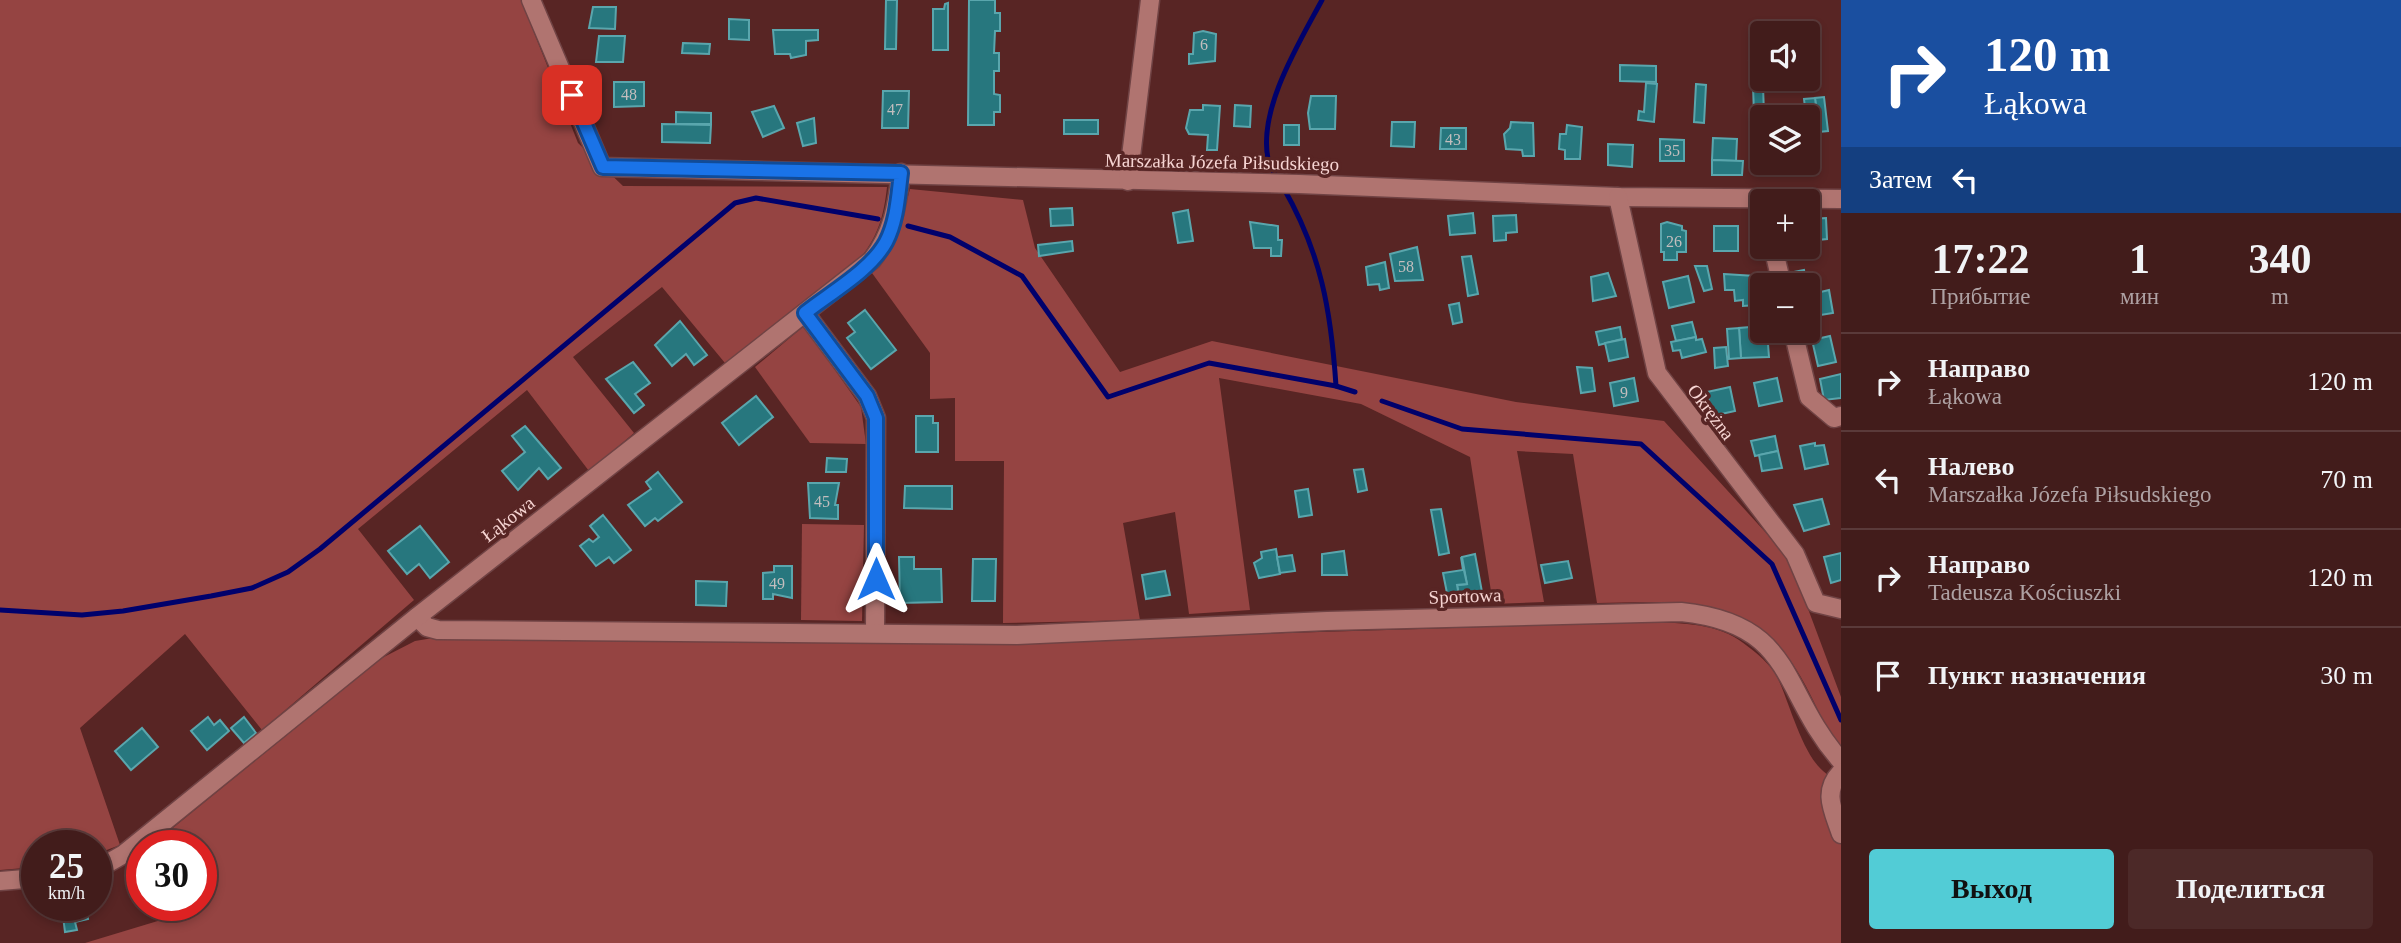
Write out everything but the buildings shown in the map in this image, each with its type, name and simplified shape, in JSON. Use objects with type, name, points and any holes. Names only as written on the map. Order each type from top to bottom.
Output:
[{"type":"street","name":"Marszałka Józefa Piłsudskiego","points":[[531,0],[603,167],[1299,184],[1618,197],[1750,199]]},
{"type":"street","points":[[1128,181],[1150,0]]},
{"type":"street","name":"Łąkowa","points":[[112,861],[124,855],[417,617],[872,260],[886,242],[895,214],[901,173]]},
{"type":"street","name":"Okrężna","points":[[1618,197],[1657,373],[1795,554],[1816,603],[1841,609]]},
{"type":"street","name":"Marszałka Józefa Piłsudskiego","points":[[1820,199],[1841,199]]},
{"type":"street","points":[[805,313],[867,396],[876,418],[875,634]]},
{"type":"street","points":[[1796,343],[1809,397],[1834,418],[1841,416]]},
{"type":"street","name":"Sportowa","points":[[417,617],[428,627],[438,630],[1017,635],[1409,619],[1657,612],[1702,614],[1742,626],[1772,650],[1792,679],[1829,748],[1841,761]]},
{"type":"street","points":[[1841,772],[1832,782],[1829,796],[1841,834]]},
{"type":"street","points":[[0,881],[21,879]]},
{"type":"shaded area","points":[[0,0],[521,0],[578,143],[623,186],[887,187],[877,232],[862,256],[725,363],[662,287],[573,357],[634,433],[589,471],[527,390],[358,529],[414,600],[262,730],[185,634],[80,728],[120,845],[112,848],[112,830],[21,830],[21,868],[0,870]]},
{"type":"shaded area","points":[[910,189],[1023,200],[1035,248],[1120,372],[1212,341],[1516,402],[1664,421],[1789,558],[1841,697],[1841,750],[1794,666],[1775,643],[1754,626],[1731,614],[1706,607],[1653,602],[1597,603],[1573,454],[1517,451],[1544,602],[1493,604],[1470,457],[1361,404],[1219,378],[1250,610],[1189,614],[1175,512],[1123,523],[1140,620],[1003,623],[1004,461],[955,461],[955,398],[930,399],[930,353],[872,273],[898,233]]},
{"type":"shaded area","points":[[804,326],[861,407],[866,444],[810,443],[755,367]]},
{"type":"shaded area","points":[[802,524],[864,525],[862,621],[801,620]]},
{"type":"shaded area","points":[[1644,622],[1693,625],[1717,630],[1739,640],[1754,651],[1775,673],[1809,752],[1818,766],[1829,775],[1841,778],[1841,943],[85,943],[158,921],[217,921],[217,830],[170,830],[380,659],[415,641],[433,638],[997,642]]},
{"type":"waterway","points":[[1278,179],[1268,159],[1269,119],[1292,56],[1322,0]]},
{"type":"waterway","points":[[1283,187],[1307,235],[1322,283],[1331,332],[1336,386]]},
{"type":"waterway","points":[[0,610],[82,615],[123,611],[252,588],[288,572],[320,549],[735,203],[756,198],[878,219]]},
{"type":"waterway","points":[[908,226],[950,237],[1022,276],[1108,397],[1209,363],[1336,386],[1355,392]]},
{"type":"waterway","points":[[1382,401],[1462,429],[1641,444],[1772,564],[1841,720]]},
{"type":"route","points":[[572,95],[603,167],[901,173],[895,214],[886,242],[872,260],[805,313],[867,396],[876,418],[876,579]]}]
